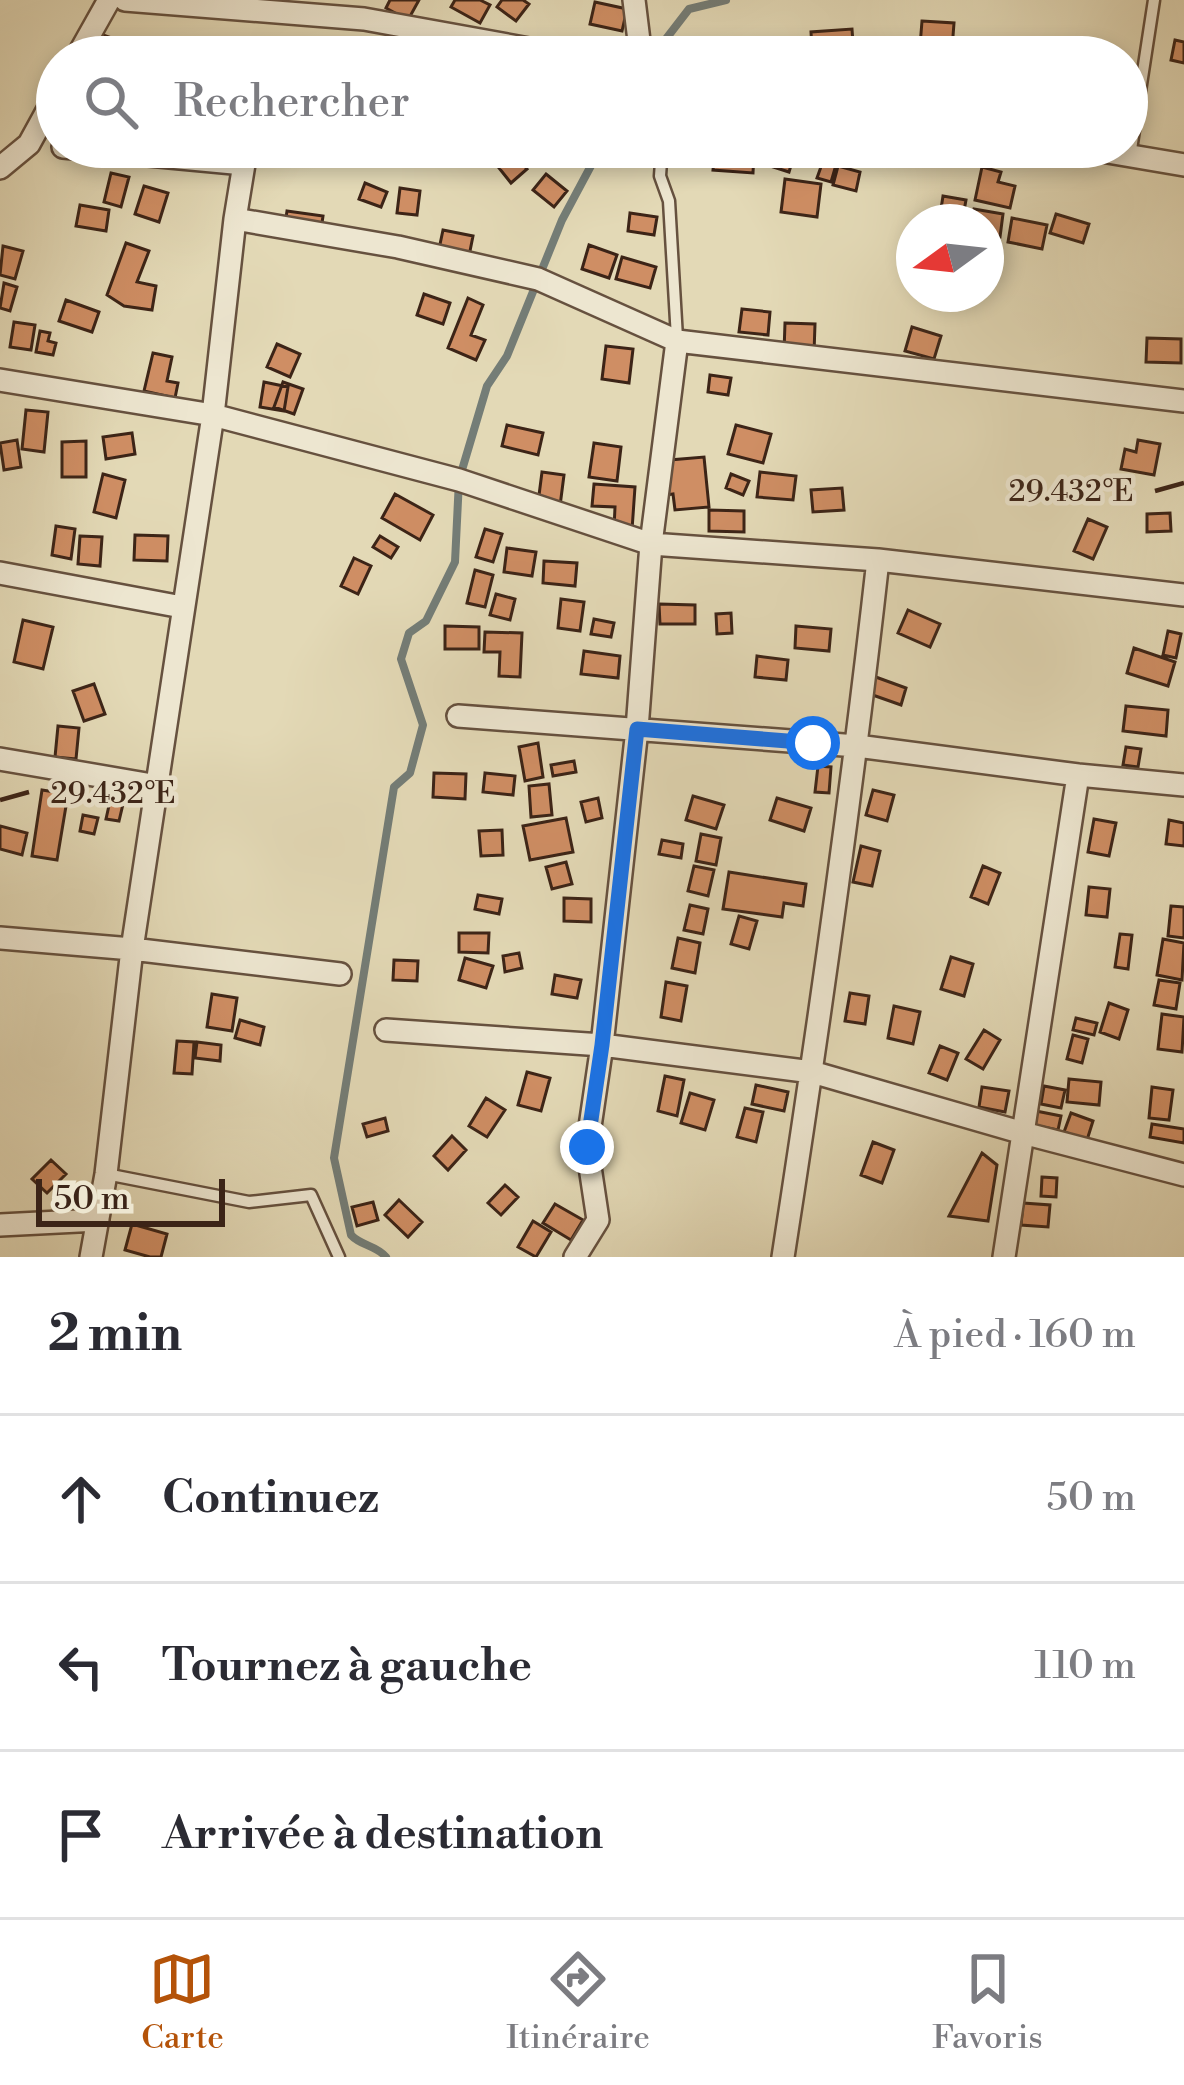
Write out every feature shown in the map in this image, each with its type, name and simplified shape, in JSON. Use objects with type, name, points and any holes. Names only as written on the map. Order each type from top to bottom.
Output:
[{"type":"street","points":[[89,36],[109,0]]},
{"type":"street","points":[[125,0],[364,19],[458,36]]},
{"type":"street","points":[[634,0],[638,36]]},
{"type":"street","points":[[0,168],[28,144],[36,130]]},
{"type":"street","points":[[28,144],[36,145]]},
{"type":"street","points":[[1148,159],[1184,165]]},
{"type":"street","points":[[91,1257],[106,1174],[132,949],[213,416],[243,168]]},
{"type":"street","points":[[235,219],[538,279],[677,341],[1184,401]]},
{"type":"street","points":[[575,1257],[598,1220],[587,1147],[677,341]]},
{"type":"street","points":[[0,380],[213,416],[459,479],[651,544],[878,560],[1184,595]]},
{"type":"street","points":[[783,1257],[857,746],[878,560]]},
{"type":"street","points":[[0,573],[182,607]]},
{"type":"street","points":[[458,716],[857,746],[1184,785]]},
{"type":"street","points":[[0,759],[158,786]]},
{"type":"street","points":[[1004,1257],[1078,775]]},
{"type":"street","points":[[0,938],[340,974]]},
{"type":"street","points":[[386,1030],[602,1045],[812,1072],[1184,1175]]},
{"type":"street","points":[[0,1226],[98,1220]]},
{"type":"lane","points":[[1148,39],[1154,0]]},
{"type":"lane","points":[[661,168],[669,201],[677,341]]},
{"type":"lane","points":[[106,1174],[249,1202],[310,1195],[339,1257]]},
{"type":"building","points":[[390,0],[419,0],[408,20],[386,8]]},
{"type":"building","points":[[455,0],[490,5],[480,23],[451,7]]},
{"type":"building","points":[[502,0],[529,4],[516,21],[497,7]]},
{"type":"building","points":[[595,2],[627,9],[622,31],[590,24]]},
{"type":"building","points":[[922,21],[954,23],[953,36],[921,36]]},
{"type":"building","points":[[852,29],[852,36],[811,36],[811,32]]},
{"type":"building","points":[[1175,40],[1184,42],[1184,63],[1171,60]]},
{"type":"building","points":[[499,168],[526,168],[527,169],[511,183]]},
{"type":"building","points":[[713,168],[753,168],[753,173]]},
{"type":"building","points":[[821,168],[835,168],[831,182],[817,178]]},
{"type":"building","points":[[837,168],[860,172],[856,191],[833,185]]},
{"type":"building","points":[[982,168],[1001,172],[998,182],[1015,186],[1010,208],[975,200]]},
{"type":"building","points":[[111,173],[129,177],[121,207],[104,202]]},
{"type":"building","points":[[546,174],[567,191],[554,207],[533,190]]},
{"type":"building","points":[[785,179],[821,184],[817,217],[781,212]]},
{"type":"building","points":[[365,183],[387,192],[381,207],[359,199]]},
{"type":"building","points":[[144,186],[168,193],[159,222],[135,214]]},
{"type":"building","points":[[400,188],[420,191],[417,215],[397,213]]},
{"type":"building","points":[[943,196],[966,200],[965,204],[942,204]]},
{"type":"building","points":[[80,205],[109,210],[106,231],[76,226]]},
{"type":"building","points":[[287,211],[323,216],[321,230],[285,224]]},
{"type":"building","points":[[630,213],[657,217],[654,235],[628,231]]},
{"type":"building","points":[[1056,214],[1089,224],[1083,243],[1050,233]]},
{"type":"building","points":[[1012,218],[1047,225],[1042,249],[1008,242]]},
{"type":"building","points":[[443,230],[473,236],[469,256],[439,249]]},
{"type":"building","points":[[126,243],[149,251],[137,282],[156,286],[152,310],[124,306],[107,295]]},
{"type":"building","points":[[589,245],[617,255],[609,278],[582,269]]},
{"type":"building","points":[[3,246],[23,251],[15,279],[0,275]]},
{"type":"building","points":[[622,257],[656,267],[650,288],[616,279]]},
{"type":"building","points":[[4,283],[17,287],[10,311],[0,308]]},
{"type":"building","points":[[424,294],[450,303],[443,324],[417,315]]},
{"type":"building","points":[[468,298],[483,305],[471,335],[485,340],[476,360],[448,348]]},
{"type":"building","points":[[66,300],[99,312],[92,332],[59,321]]},
{"type":"building","points":[[742,309],[770,312],[768,335],[739,332]]},
{"type":"building","points":[[14,322],[35,325],[31,350],[10,347]]},
{"type":"building","points":[[785,323],[815,324],[814,353],[784,352]]},
{"type":"building","points":[[912,327],[941,336],[934,359],[905,351]]},
{"type":"building","points":[[40,331],[50,333],[48,341],[56,343],[53,355],[36,352]]},
{"type":"building","points":[[1147,338],[1181,339],[1181,363],[1146,362]]},
{"type":"building","points":[[277,344],[300,354],[290,377],[267,367]]},
{"type":"building","points":[[606,346],[633,349],[629,383],[602,379]]},
{"type":"building","points":[[153,353],[172,357],[167,381],[178,383],[175,398],[144,391]]},
{"type":"building","points":[[710,375],[731,378],[728,395],[708,392]]},
{"type":"building","points":[[264,382],[288,387],[284,411],[260,407]]},
{"type":"building","points":[[283,382],[303,389],[294,414],[274,407]]},
{"type":"building","points":[[26,410],[48,412],[44,452],[22,449]]},
{"type":"building","points":[[507,425],[543,433],[538,455],[502,446]]},
{"type":"building","points":[[736,425],[771,434],[763,463],[728,454]]},
{"type":"building","points":[[132,433],[135,454],[106,459],[103,437]]},
{"type":"building","points":[[17,440],[21,467],[4,470],[0,443]]},
{"type":"building","points":[[1138,440],[1160,444],[1154,475],[1121,469],[1125,449],[1136,452]]},
{"type":"building","points":[[86,441],[86,477],[62,477],[62,442]]},
{"type":"building","points":[[594,443],[621,447],[617,481],[589,477]]},
{"type":"building","points":[[704,457],[709,507],[675,510],[673,494],[666,495],[670,460]]},
{"type":"building","points":[[542,472],[564,475],[560,506],[538,503]]},
{"type":"building","points":[[760,472],[796,476],[793,500],[757,497]]},
{"type":"building","points":[[103,474],[125,480],[116,518],[94,512]]},
{"type":"building","points":[[731,474],[749,481],[743,495],[726,488]]},
{"type":"building","points":[[594,484],[635,487],[632,530],[614,529],[615,507],[592,506]]},
{"type":"building","points":[[842,488],[844,510],[813,512],[811,490]]},
{"type":"building","points":[[395,494],[433,515],[420,540],[382,518]]},
{"type":"building","points":[[709,510],[744,511],[744,532],[709,531]]},
{"type":"building","points":[[1170,513],[1171,531],[1147,532],[1147,514]]},
{"type":"building","points":[[1088,519],[1107,527],[1093,559],[1074,551]]},
{"type":"building","points":[[56,526],[75,529],[71,559],[52,555]]},
{"type":"building","points":[[485,529],[502,534],[493,562],[476,557]]},
{"type":"building","points":[[135,535],[168,536],[167,561],[134,560]]},
{"type":"building","points":[[80,536],[102,537],[100,566],[78,564]]},
{"type":"building","points":[[380,536],[398,547],[391,558],[373,547]]},
{"type":"building","points":[[507,548],[536,552],[532,576],[504,572]]},
{"type":"building","points":[[354,558],[371,566],[358,594],[341,586]]},
{"type":"building","points":[[544,561],[577,563],[575,586],[543,583]]},
{"type":"building","points":[[475,570],[493,575],[485,607],[467,603]]},
{"type":"building","points":[[496,594],[515,599],[510,620],[490,615]]},
{"type":"building","points":[[561,599],[584,602],[580,631],[558,628]]},
{"type":"building","points":[[659,604],[695,605],[695,624],[660,624]]},
{"type":"building","points":[[908,610],[940,624],[930,647],[898,633]]},
{"type":"building","points":[[731,613],[732,633],[717,634],[716,614]]},
{"type":"building","points":[[594,619],[614,623],[611,637],[591,634]]},
{"type":"building","points":[[23,620],[53,627],[43,669],[14,662]]},
{"type":"building","points":[[445,626],[479,627],[479,649],[445,649]]},
{"type":"building","points":[[796,626],[831,629],[829,651],[795,648]]},
{"type":"building","points":[[1168,631],[1181,634],[1176,658],[1163,655]]},
{"type":"building","points":[[485,632],[522,633],[520,677],[499,676],[500,652],[484,652]]},
{"type":"building","points":[[1134,648],[1175,662],[1168,686],[1127,673]]},
{"type":"building","points":[[584,651],[620,656],[618,678],[581,674]]},
{"type":"building","points":[[757,656],[788,660],[786,680],[755,677]]},
{"type":"building","points":[[873,676],[906,688],[901,705],[867,693]]},
{"type":"building","points":[[94,684],[105,714],[84,721],[73,691]]},
{"type":"building","points":[[1126,706],[1168,710],[1166,736],[1123,731]]},
{"type":"building","points":[[58,726],[79,728],[76,759],[55,757]]},
{"type":"building","points":[[538,743],[543,777],[525,781],[519,747]]},
{"type":"building","points":[[1126,747],[1141,749],[1138,767],[1123,765]]},
{"type":"building","points":[[574,761],[576,772],[553,776],[551,765]]},
{"type":"building","points":[[818,766],[831,767],[829,793],[815,792]]},
{"type":"building","points":[[434,773],[466,774],[465,799],[433,797]]},
{"type":"building","points":[[485,773],[515,776],[513,795],[483,792]]},
{"type":"building","points":[[549,784],[552,815],[531,817],[529,786]]},
{"type":"building","points":[[42,790],[68,794],[57,860],[32,856]]},
{"type":"building","points":[[873,790],[894,795],[887,821],[866,815]]},
{"type":"building","points":[[693,796],[724,805],[716,829],[686,820]]},
{"type":"building","points":[[598,798],[602,818],[586,822],[581,802]]},
{"type":"building","points":[[777,798],[811,808],[804,831],[770,820]]},
{"type":"building","points":[[110,801],[123,804],[119,821],[106,819]]},
{"type":"building","points":[[83,815],[98,818],[94,834],[80,831]]},
{"type":"building","points":[[566,818],[573,852],[530,860],[523,826]]},
{"type":"building","points":[[1094,819],[1116,823],[1109,856],[1088,852]]},
{"type":"building","points":[[1169,820],[1184,823],[1184,846],[1166,844]]},
{"type":"building","points":[[0,826],[27,833],[22,855],[0,849]]},
{"type":"building","points":[[502,830],[503,855],[481,856],[479,831]]},
{"type":"building","points":[[701,834],[721,838],[716,865],[696,861]]},
{"type":"building","points":[[662,840],[683,844],[681,858],[659,854]]},
{"type":"building","points":[[861,846],[880,851],[872,886],[853,882]]},
{"type":"building","points":[[566,862],[572,884],[552,889],[546,867]]},
{"type":"building","points":[[694,866],[714,870],[708,896],[688,891]]},
{"type":"building","points":[[983,866],[1000,873],[988,904],[971,897]]},
{"type":"building","points":[[729,872],[806,884],[803,906],[784,903],[782,917],[723,909]]},
{"type":"building","points":[[1089,887],[1110,889],[1107,917],[1086,915]]},
{"type":"building","points":[[478,895],[502,899],[499,914],[475,909]]},
{"type":"building","points":[[564,898],[591,899],[591,922],[564,921]]},
{"type":"building","points":[[690,905],[708,909],[703,934],[684,930]]},
{"type":"building","points":[[1171,906],[1184,907],[1184,938],[1168,936]]},
{"type":"building","points":[[739,916],[757,921],[749,949],[731,944]]},
{"type":"building","points":[[459,933],[489,933],[488,953],[459,952]]},
{"type":"building","points":[[1120,934],[1132,935],[1128,969],[1115,967]]},
{"type":"building","points":[[678,938],[700,943],[695,973],[672,968]]},
{"type":"building","points":[[1163,939],[1184,943],[1182,980],[1157,975]]},
{"type":"building","points":[[519,953],[522,968],[505,972],[503,956]]},
{"type":"building","points":[[951,957],[973,964],[964,996],[941,989]]},
{"type":"building","points":[[465,958],[493,966],[486,988],[459,980]]},
{"type":"building","points":[[394,960],[418,961],[417,981],[393,980]]},
{"type":"building","points":[[555,975],[581,980],[577,998],[552,994]]},
{"type":"building","points":[[1159,980],[1180,983],[1176,1009],[1154,1005]]},
{"type":"building","points":[[666,982],[687,986],[681,1021],[661,1017]]},
{"type":"building","points":[[850,993],[869,996],[865,1024],[845,1021]]},
{"type":"building","points":[[212,994],[237,998],[232,1031],[207,1027]]},
{"type":"building","points":[[1109,1003],[1128,1010],[1119,1039],[1100,1032]]},
{"type":"building","points":[[894,1006],[920,1012],[913,1044],[888,1038]]},
{"type":"building","points":[[1162,1014],[1184,1017],[1182,1052],[1158,1049]]},
{"type":"building","points":[[1076,1018],[1097,1023],[1094,1035],[1073,1030]]},
{"type":"building","points":[[240,1020],[264,1027],[260,1045],[235,1038]]},
{"type":"building","points":[[984,1030],[1000,1040],[983,1069],[966,1059]]},
{"type":"building","points":[[1073,1035],[1088,1039],[1082,1063],[1067,1059]]},
{"type":"building","points":[[177,1041],[194,1042],[192,1074],[174,1073]]},
{"type":"building","points":[[197,1042],[221,1045],[220,1061],[195,1058]]},
{"type":"building","points":[[940,1046],[958,1053],[947,1080],[929,1073]]},
{"type":"building","points":[[527,1072],[550,1078],[541,1111],[518,1105]]},
{"type":"building","points":[[665,1076],[684,1080],[677,1116],[658,1111]]},
{"type":"building","points":[[1069,1079],[1101,1082],[1099,1105],[1067,1102]]},
{"type":"building","points":[[756,1085],[788,1092],[784,1111],[752,1104]]},
{"type":"building","points":[[1044,1086],[1065,1090],[1061,1108],[1041,1104]]},
{"type":"building","points":[[982,1087],[1009,1091],[1005,1112],[979,1107]]},
{"type":"building","points":[[1152,1087],[1173,1090],[1169,1120],[1149,1118]]},
{"type":"building","points":[[690,1093],[714,1100],[705,1130],[681,1123]]},
{"type":"building","points":[[486,1098],[505,1110],[487,1137],[469,1126]]},
{"type":"building","points":[[745,1108],[763,1112],[756,1142],[737,1137]]},
{"type":"building","points":[[1036,1111],[1061,1116],[1058,1130],[1033,1125]]},
{"type":"building","points":[[1071,1113],[1093,1121],[1087,1140],[1064,1132]]},
{"type":"building","points":[[385,1118],[388,1131],[367,1137],[363,1124]]},
{"type":"building","points":[[1152,1124],[1184,1129],[1184,1143],[1150,1137]]},
{"type":"building","points":[[452,1136],[466,1150],[448,1170],[434,1156]]},
{"type":"building","points":[[873,1142],[894,1150],[882,1183],[861,1175]]},
{"type":"building","points":[[982,1153],[997,1165],[988,1221],[949,1216]]},
{"type":"building","points":[[51,1160],[66,1174],[47,1193],[32,1179]]},
{"type":"building","points":[[1042,1177],[1057,1178],[1056,1197],[1041,1196]]},
{"type":"building","points":[[505,1185],[518,1197],[501,1215],[488,1203]]},
{"type":"building","points":[[399,1200],[422,1222],[408,1237],[385,1215]]},
{"type":"building","points":[[373,1202],[378,1220],[357,1226],[352,1207]]},
{"type":"building","points":[[1023,1203],[1050,1205],[1048,1227],[1021,1225]]},
{"type":"building","points":[[555,1204],[583,1220],[571,1240],[543,1223]]},
{"type":"building","points":[[533,1221],[551,1232],[536,1257],[518,1247]]},
{"type":"building","points":[[132,1224],[167,1234],[161,1257],[125,1250]]},
{"type":"waterway","points":[[668,36],[689,9],[726,0]]},
{"type":"waterway","points":[[386,1257],[351,1235],[334,1158],[394,787],[410,773],[423,725],[401,659],[409,633],[426,621],[455,562],[459,480],[487,386],[507,356],[562,220],[590,168]]},
{"type":"route","points":[[587,1147],[637,729],[813,743]]}]
